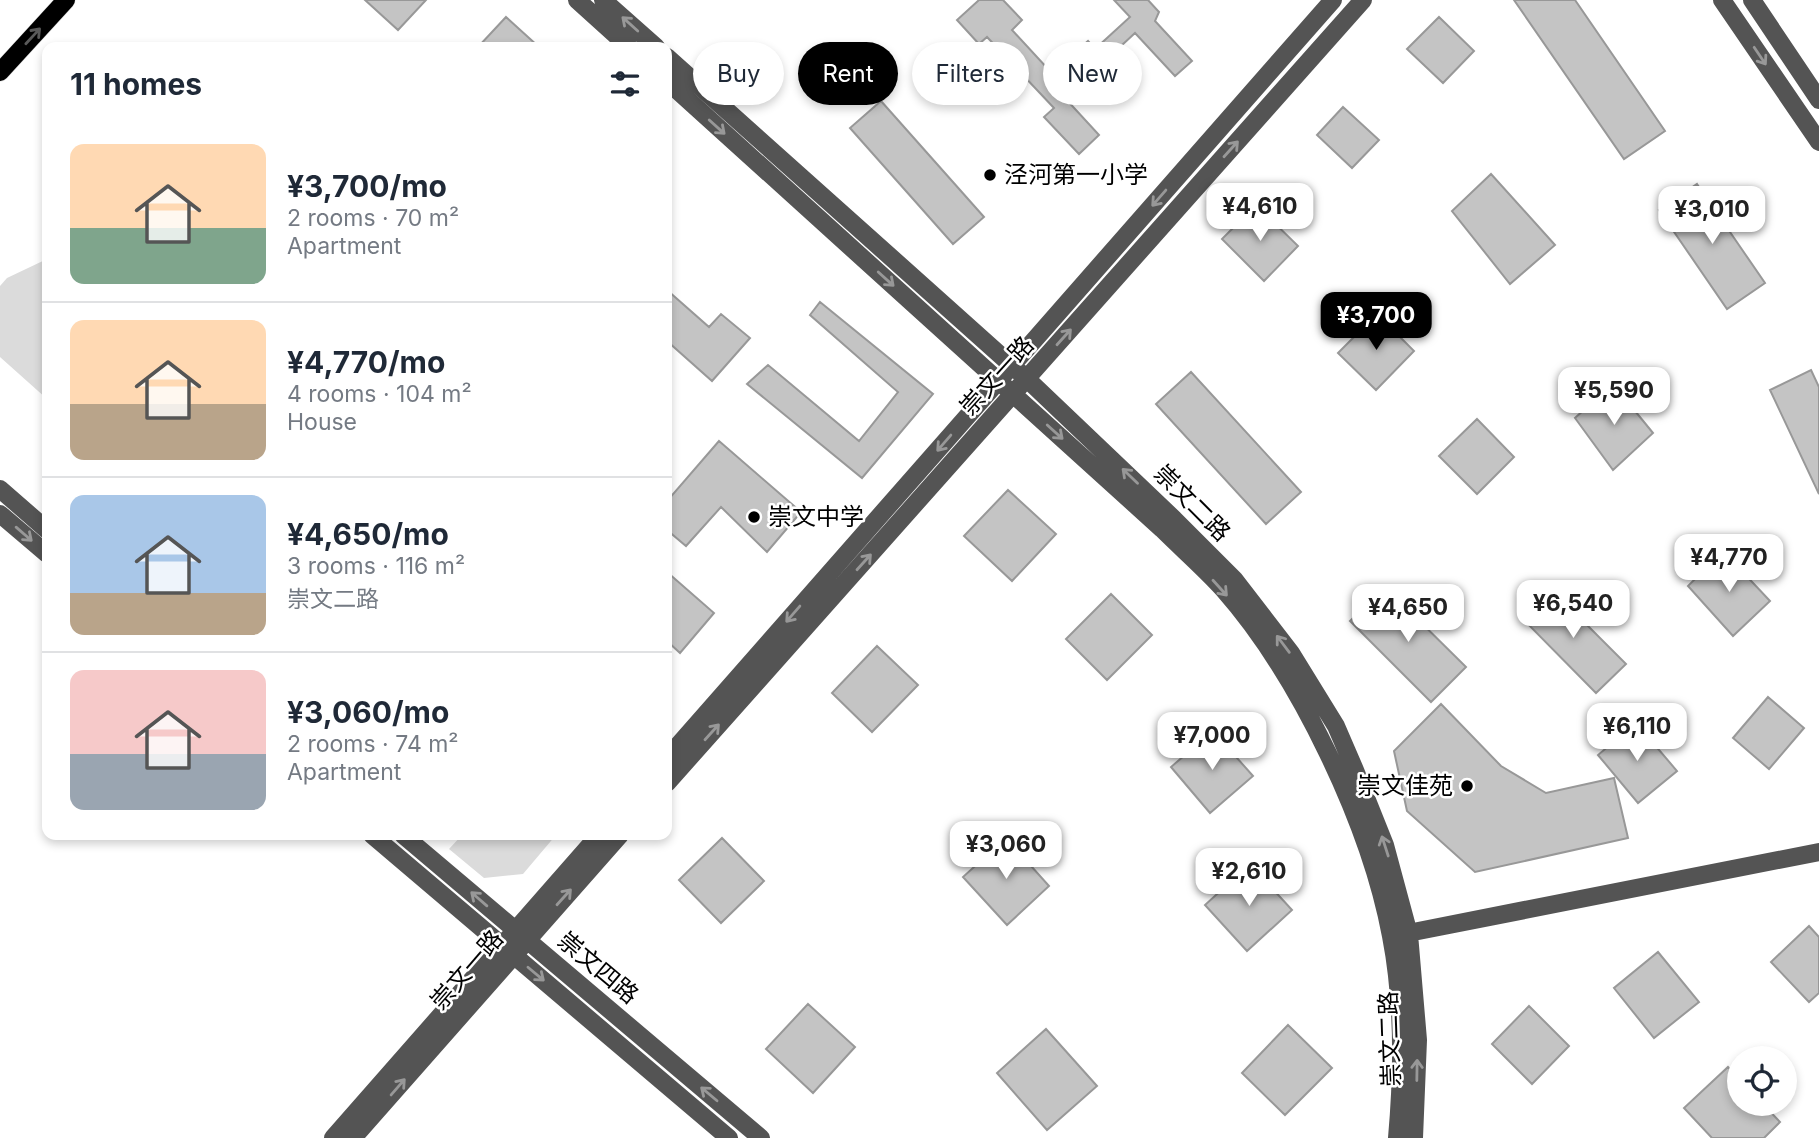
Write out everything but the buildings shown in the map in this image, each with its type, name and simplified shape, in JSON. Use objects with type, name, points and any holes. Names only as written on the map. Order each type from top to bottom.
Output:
[{"type":"main road","points":[[0,72],[66,0]]},
{"type":"street","points":[[577,0],[623,42]]},
{"type":"street","points":[[603,0],[650,42]]},
{"type":"street","name":"崇文一路","points":[[672,752],[1333,0]]},
{"type":"street","name":"崇文一路","points":[[672,777],[1363,0]]},
{"type":"street","points":[[1722,0],[1819,142]]},
{"type":"street","points":[[1752,0],[1819,100]]},
{"type":"street","name":"崇文二路","points":[[672,61],[1027,379],[1234,579],[1291,653],[1336,726],[1385,845],[1418,1040],[1414,1138]]},
{"type":"street","name":"崇文二路","points":[[672,86],[1162,529],[1223,590],[1276,659],[1320,737],[1400,935],[1402,1075],[1397,1138]]},
{"type":"street","points":[[0,489],[42,526]]},
{"type":"street","points":[[0,513],[42,550]]},
{"type":"street","name":"崇文四路","points":[[378,840],[729,1138]]},
{"type":"street","name":"崇文四路","points":[[410,840],[761,1138]]},
{"type":"street","name":"崇文一路","points":[[521,935],[595,840]]},
{"type":"street","name":"崇文一路","points":[[332,1138],[521,935],[615,840]]},
{"type":"street","points":[[1400,935],[1819,852]]},
{"type":"street","name":"崇文一路","points":[[353,1138],[507,950]]},
{"type":"shaded area","points":[[42,261],[42,395],[0,357],[0,286],[7,278]]},
{"type":"shaded area","points":[[457,840],[552,840],[523,874],[484,878],[449,849]]},
{"type":"place","name":"泾河第一小学","points":[[990,175]]},
{"type":"place","name":"崇文中学","points":[[754,517]]},
{"type":"place","name":"崇文佳苑","points":[[1467,786]]}]
